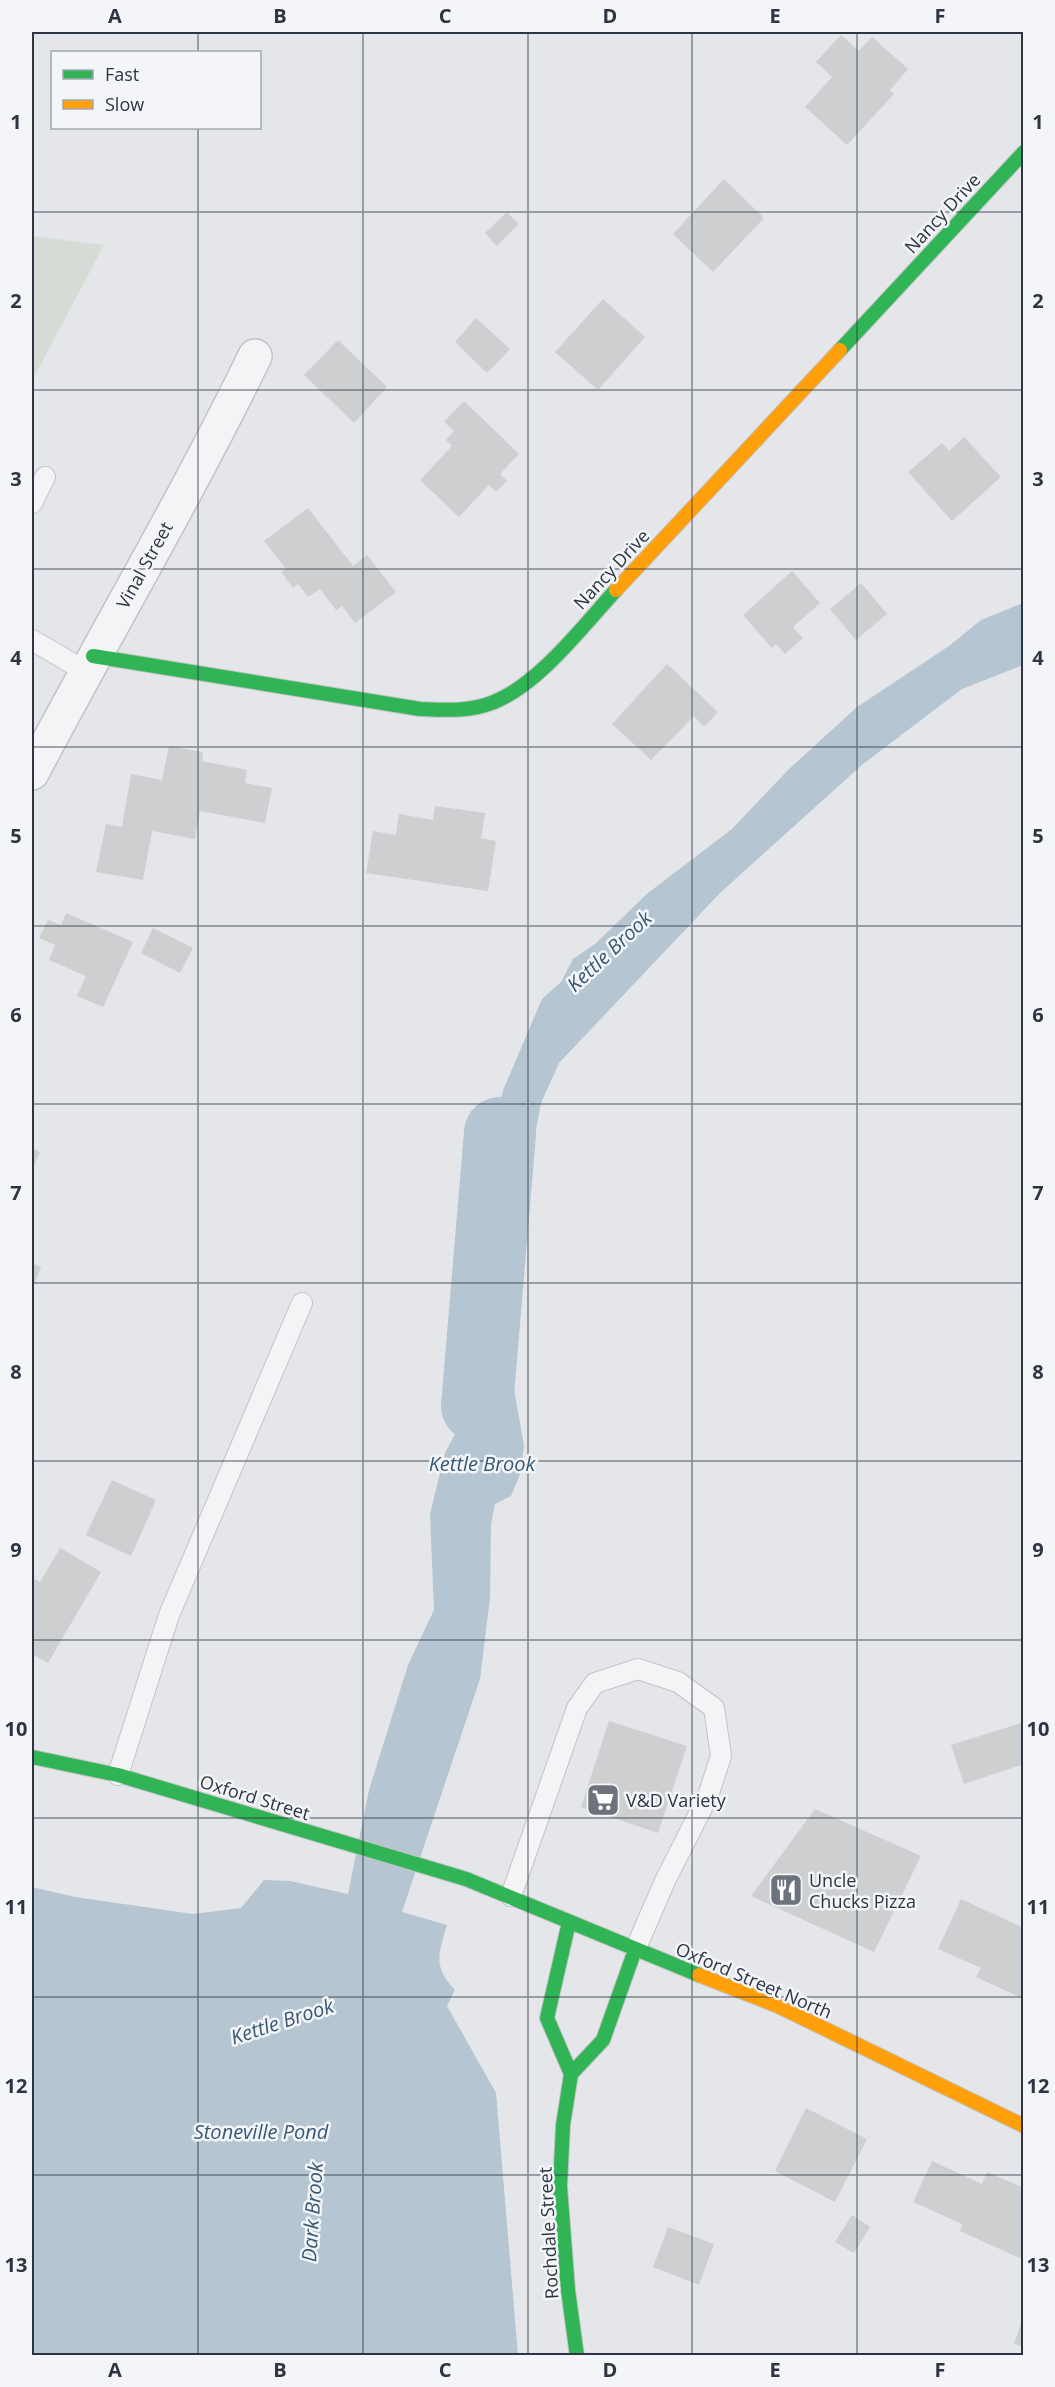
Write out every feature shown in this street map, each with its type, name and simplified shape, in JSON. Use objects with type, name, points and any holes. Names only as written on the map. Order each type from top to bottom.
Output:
[{"type":"street","name":"Nancy Drive","points":[[89,663],[420,709],[450,711],[477,707],[507,698],[531,680],[551,660],[1023,152]]},
{"type":"street","name":"Vinal Street","points":[[32,773],[89,663],[219,429],[255,356]]},
{"type":"street","name":"Oxford Street","points":[[32,1757],[118,1775],[466,1879]]},
{"type":"street","name":"Oxford Street North","points":[[466,1879],[635,1950],[778,2006],[1023,2126]]},
{"type":"street","points":[[568,1922],[547,2018],[571,2074],[603,2040],[635,1950]]},
{"type":"street","name":"Rochdale Street","points":[[571,2074],[563,2125],[560,2186],[568,2290],[577,2355]]},
{"type":"lane","points":[[32,503],[45,477]]},
{"type":"lane","points":[[32,640],[89,663]]},
{"type":"lane","points":[[118,1775],[169,1615],[302,1303]]},
{"type":"lane","points":[[511,1896],[577,1708],[595,1683],[638,1669],[678,1682],[714,1708],[721,1756],[708,1796],[665,1881],[635,1950]]},
{"type":"shaded area","points":[[32,236],[104,245],[32,381]]},
{"type":"water","name":"Stoneville Pond","points":[[1023,603],[1023,665],[962,689],[863,764],[720,893],[559,1063],[541,1103],[534,1140],[524,1160],[518,1193],[517,1281],[506,1335],[505,1359],[512,1379],[524,1445],[521,1472],[511,1496],[495,1504],[491,1524],[490,1598],[480,1679],[402,1912],[447,1925],[439,1959],[443,1974],[455,1990],[447,2006],[496,2093],[518,2355],[32,2356],[32,1887],[75,1897],[193,1914],[241,1908],[264,1880],[290,1881],[348,1894],[369,1790],[408,1665],[434,1610],[430,1514],[445,1453],[469,1408],[485,1315],[492,1228],[487,1197],[486,1158],[504,1088],[542,999],[561,982],[573,959],[595,944],[648,893],[732,829],[788,770],[857,707],[949,646],[981,620]]},
{"type":"building","points":[[841,35],[859,51],[872,37],[908,69],[890,90],[894,94],[847,145],[805,107],[832,77],[816,62]]},
{"type":"building","points":[[724,179],[764,218],[713,272],[673,234]]},
{"type":"building","points":[[507,212],[519,224],[497,246],[485,233]]},
{"type":"building","points":[[603,299],[645,337],[598,390],[555,352]]},
{"type":"building","points":[[476,318],[510,349],[487,373],[455,342]]},
{"type":"building","points":[[338,340],[387,387],[354,423],[304,375]]},
{"type":"building","points":[[464,401],[519,454],[500,474],[507,481],[496,492],[489,485],[459,517],[420,480],[452,446],[446,440],[454,431],[444,422]]},
{"type":"building","points":[[964,437],[1001,477],[952,521],[908,472],[942,443],[949,451]]},
{"type":"building","points":[[308,508],[353,566],[367,555],[396,592],[355,623],[342,606],[336,610],[320,589],[308,597],[298,584],[293,588],[281,572],[286,569],[264,541]]},
{"type":"building","points":[[792,571],[820,603],[793,627],[803,638],[785,654],[776,644],[772,648],[743,615]]},
{"type":"building","points":[[861,583],[887,614],[856,640],[830,609]]},
{"type":"building","points":[[667,664],[718,712],[704,727],[694,716],[651,760],[612,724]]},
{"type":"building","points":[[169,746],[203,752],[202,761],[247,770],[245,783],[272,788],[265,823],[200,811],[195,839],[152,831],[143,880],[96,872],[106,824],[122,827],[131,774],[162,780]]},
{"type":"building","points":[[435,806],[485,813],[481,838],[496,841],[488,891],[366,873],[373,831],[396,835],[399,814],[433,820]]},
{"type":"building","points":[[66,913],[133,942],[103,1007],[77,996],[86,976],[49,960],[55,945],[39,938],[48,920],[61,925]]},
{"type":"building","points":[[153,928],[193,948],[180,973],[141,953]]},
{"type":"building","points":[[32,1148],[40,1152],[32,1170]]},
{"type":"building","points":[[32,1263],[41,1267],[32,1290]]},
{"type":"building","points":[[112,1480],[156,1500],[131,1556],[86,1535]]},
{"type":"building","points":[[60,1548],[101,1572],[48,1663],[32,1654],[32,1578],[40,1582]]},
{"type":"building","points":[[609,1721],[687,1746],[658,1833],[581,1807]]},
{"type":"building","points":[[1024,1722],[1024,1764],[964,1784],[951,1745]]},
{"type":"building","points":[[815,1809],[921,1856],[874,1952],[751,1896]]},
{"type":"building","points":[[961,1899],[1024,1928],[1024,1999],[976,1977],[981,1968],[938,1949]]},
{"type":"building","points":[[806,2108],[867,2139],[835,2202],[775,2171]]},
{"type":"building","points":[[932,2161],[982,2184],[987,2172],[1024,2188],[1024,2212],[1021,2218],[1024,2219],[1024,2260],[960,2231],[962,2224],[913,2202]]},
{"type":"building","points":[[852,2215],[870,2227],[854,2253],[835,2242]]},
{"type":"building","points":[[668,2227],[714,2244],[699,2285],[653,2267]]},
{"type":"building","points":[[1024,2317],[1024,2347],[1014,2344]]},
{"type":"waterway","name":"Kettle Brook","points":[[477,1406],[500,1133]]},
{"type":"traffic: fast","points":[[840,350],[1024,152]]},
{"type":"traffic: fast","points":[[93,656],[420,709],[467,709],[494,702],[527,682],[575,637],[616,590]]},
{"type":"traffic: fast","points":[[32,1757],[118,1775],[466,1879],[699,1975]]},
{"type":"traffic: fast","points":[[569,1922],[547,2018],[571,2074],[563,2125],[560,2186],[568,2290],[577,2356]]},
{"type":"traffic: fast","points":[[571,2074],[603,2040],[635,1950]]},
{"type":"traffic: slow","points":[[616,590],[840,350]]},
{"type":"traffic: slow","points":[[699,1975],[778,2006],[1024,2126]]},
{"type":"place","name":"V&D Variety","points":[[603,1800]]},
{"type":"place","name":"Uncle Chucks Pizza","points":[[786,1890]]},
{"type":"water label","name":"Dark Brook","points":[[312,2212]]}]
